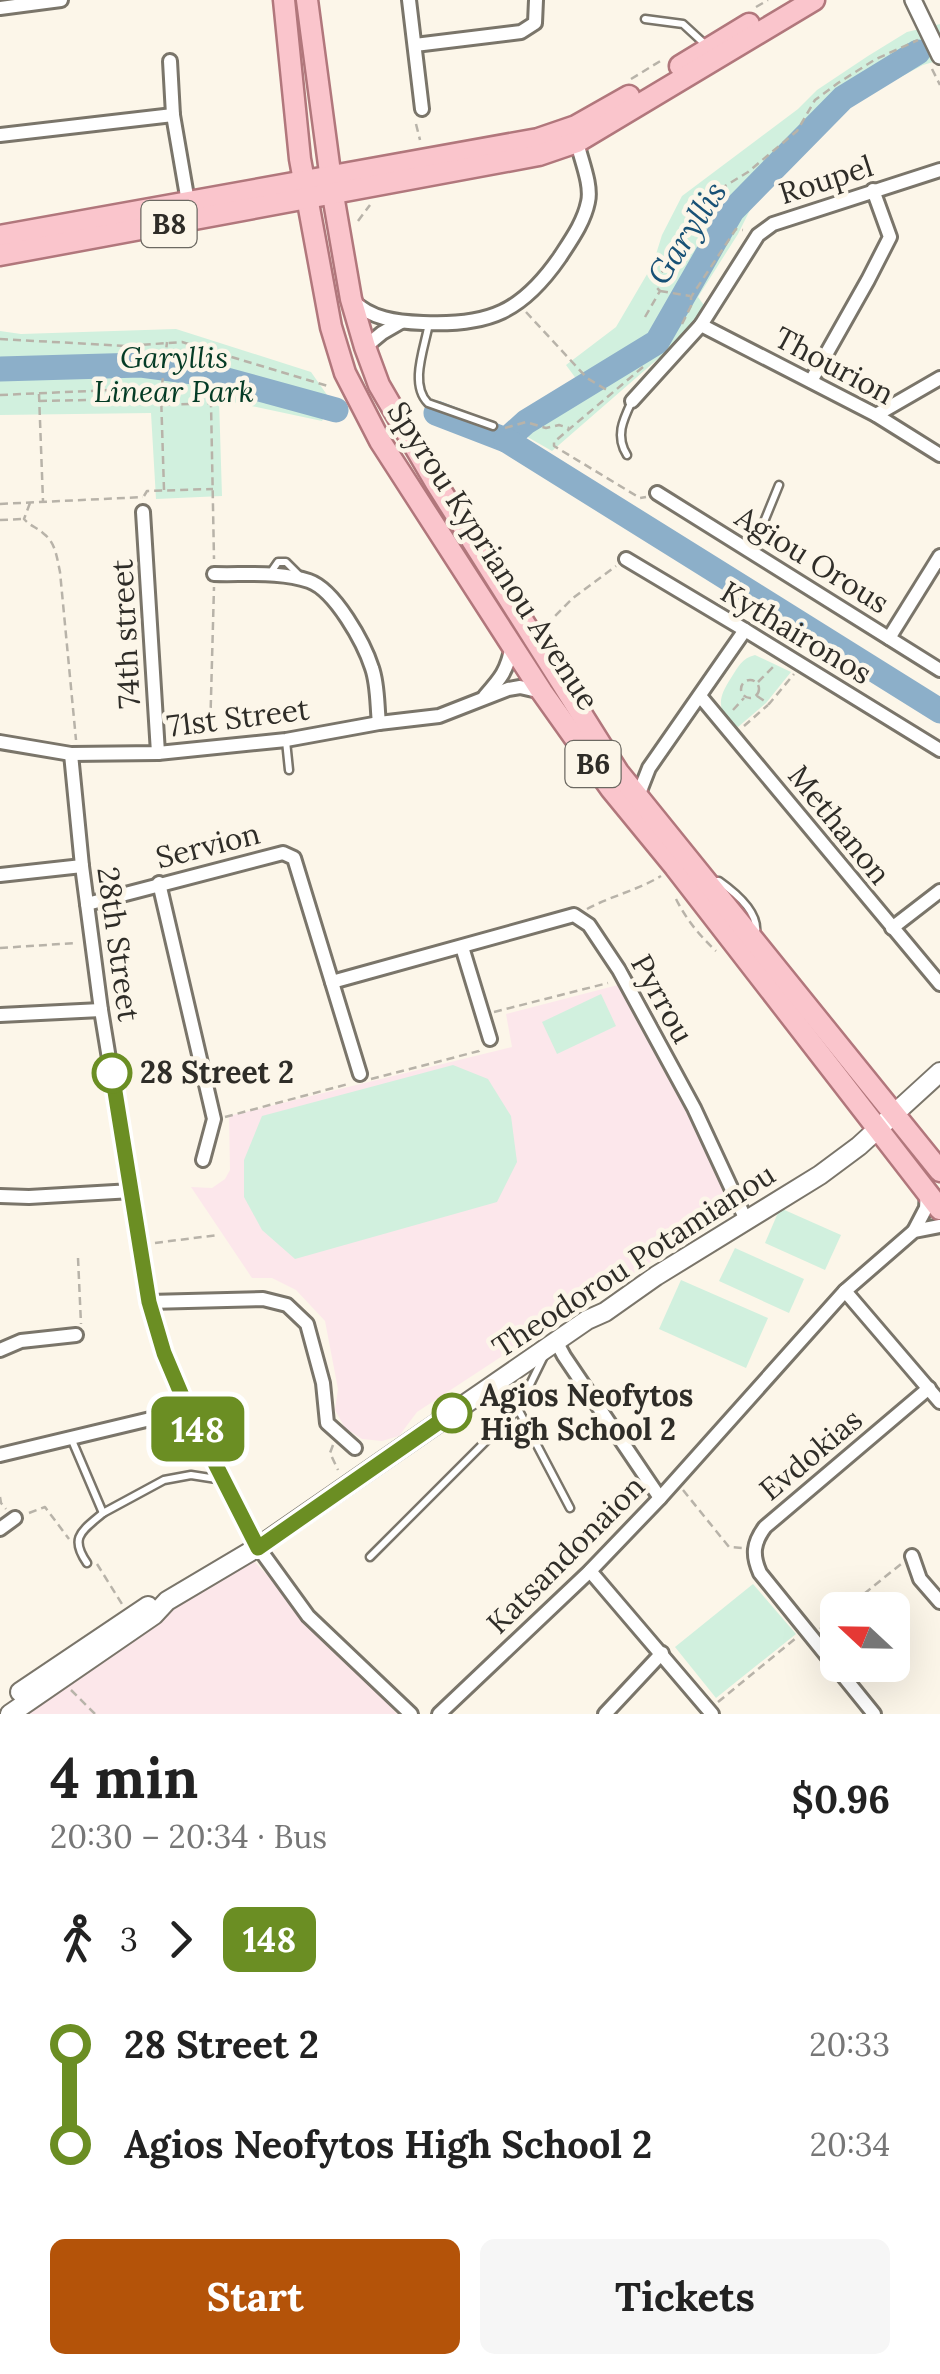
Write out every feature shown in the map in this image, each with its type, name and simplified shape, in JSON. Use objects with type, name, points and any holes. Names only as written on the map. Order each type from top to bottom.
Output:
[{"type":"main road","name":"Spyrou Kyprianou Avenue","points":[[284,0],[304,190],[331,326],[345,373],[380,441],[542,692],[611,789],[885,1122],[940,1171]]},
{"type":"main road","name":"Spyrou Kyprianou Avenue","points":[[308,0],[351,299],[379,385],[618,772],[754,940],[885,1122],[940,1209]]},
{"type":"main road","name":"B8","points":[[332,186],[538,139],[588,120],[789,0]]},
{"type":"main road","points":[[576,142],[814,0]]},
{"type":"main road","name":"B8","points":[[0,236],[188,202],[304,190],[539,155],[576,142]]},
{"type":"main road","name":"B8","points":[[0,255],[304,190]]},
{"type":"main road","name":"Theodorou Potamianou","points":[[10,1714],[154,1615],[167,1601],[258,1548],[553,1342],[820,1175],[940,1072]]},
{"type":"main road","name":"Theodorou Potamianou","points":[[0,1708],[140,1610],[167,1601]]},
{"type":"street","points":[[0,8],[61,0]]},
{"type":"street","points":[[409,0],[422,109]]},
{"type":"street","points":[[415,45],[521,32],[535,23],[536,0]]},
{"type":"street","points":[[913,0],[940,56]]},
{"type":"street","points":[[170,61],[173,114],[188,202]]},
{"type":"street","points":[[0,134],[173,114]]},
{"type":"street","points":[[351,299],[369,313],[401,322],[429,323],[471,322],[518,304],[563,252],[589,200],[576,142]]},
{"type":"street","name":"Roupel","points":[[632,401],[702,326],[758,235],[773,224],[940,170]]},
{"type":"street","points":[[811,382],[890,237],[873,190]]},
{"type":"street","points":[[365,348],[401,322]]},
{"type":"street","name":"Thourion","points":[[702,326],[876,415],[940,455]]},
{"type":"street","points":[[876,415],[940,378]]},
{"type":"street","name":"Agiou Orous","points":[[656,493],[940,670]]},
{"type":"street","name":"74th street","points":[[144,512],[158,753]]},
{"type":"street","points":[[890,638],[940,556]]},
{"type":"street","name":"Kythaironos","points":[[626,559],[940,750]]},
{"type":"street","points":[[214,574],[300,578],[326,591],[362,645],[374,672],[379,723]]},
{"type":"street","points":[[638,796],[649,768],[745,630]]},
{"type":"street","points":[[480,702],[501,680],[512,646]]},
{"type":"street","name":"71st Street","points":[[0,742],[74,754],[158,753],[286,740],[439,716],[508,689],[542,692]]},
{"type":"street","name":"Methanon","points":[[700,696],[940,984]]},
{"type":"street","name":"28th Street","points":[[74,754],[82,866],[101,1010],[149,1302],[164,1353],[188,1410],[258,1548],[308,1616],[411,1714]]},
{"type":"street","points":[[618,772],[649,768]]},
{"type":"street","name":"Servion","points":[[87,904],[283,852],[294,858],[332,982]]},
{"type":"street","points":[[0,875],[82,866]]},
{"type":"street","points":[[159,883],[214,1120],[203,1160]]},
{"type":"street","points":[[892,928],[940,891]]},
{"type":"street","points":[[360,1074],[332,982],[574,915]]},
{"type":"street","name":"Pyrrou","points":[[574,915],[589,925],[624,978],[694,1108],[746,1220]]},
{"type":"street","points":[[462,947],[490,1039]]},
{"type":"street","points":[[0,1015],[101,1010]]},
{"type":"street","points":[[0,1196],[132,1191]]},
{"type":"street","points":[[914,1231],[926,1208],[927,1192]]},
{"type":"street","points":[[914,1231],[940,1226]]},
{"type":"street","name":"Katsandonaion","points":[[439,1714],[590,1571],[845,1291],[914,1231]]},
{"type":"street","points":[[845,1291],[940,1402]]},
{"type":"street","points":[[149,1302],[263,1298],[287,1305],[307,1324],[324,1383],[327,1422],[355,1448]]},
{"type":"street","points":[[0,1350],[22,1341],[76,1335]]},
{"type":"street","points":[[553,1342],[660,1498]]},
{"type":"street","name":"Evdokias","points":[[754,1549],[765,1527],[928,1388]]},
{"type":"street","points":[[0,1456],[188,1410]]},
{"type":"street","points":[[0,1529],[15,1518]]},
{"type":"street","points":[[754,1549],[760,1573],[874,1714]]},
{"type":"street","points":[[912,1556],[920,1578],[940,1602]]},
{"type":"street","points":[[590,1571],[710,1712]]},
{"type":"street","points":[[605,1714],[662,1653]]},
{"type":"lane","points":[[645,19],[684,24],[709,48]]},
{"type":"lane","points":[[429,323],[418,384],[420,395],[428,403],[493,426]]},
{"type":"lane","points":[[627,456],[619,436],[632,401]]},
{"type":"lane","points":[[752,552],[779,485]]},
{"type":"lane","points":[[286,740],[290,770]]},
{"type":"lane","points":[[370,1558],[518,1410],[553,1342]]},
{"type":"lane","points":[[518,1410],[570,1508]]},
{"type":"lane","points":[[72,1438],[103,1513]]},
{"type":"lane","points":[[87,1563],[77,1543],[81,1533],[103,1513],[164,1480],[191,1475],[224,1481]]},
{"type":"path","points":[[692,297],[656,287],[699,202],[748,172],[797,131],[816,100],[838,83],[876,59],[919,40]]},
{"type":"path","points":[[618,86],[666,58]]},
{"type":"path","points":[[422,109],[416,119],[422,151]]},
{"type":"path","points":[[676,334],[692,306],[692,297],[736,229],[758,235]]},
{"type":"path","points":[[644,317],[660,291]]},
{"type":"path","points":[[518,304],[587,378],[612,393]]},
{"type":"path","points":[[0,340],[126,346],[182,342],[344,390]]},
{"type":"path","points":[[164,490],[161,394],[167,342]]},
{"type":"path","points":[[646,364],[554,446],[640,498],[656,493]]},
{"type":"path","points":[[0,395],[112,390],[161,394]]},
{"type":"path","points":[[39,394],[43,502]]},
{"type":"path","points":[[40,401],[131,399],[162,404],[211,403],[214,574],[210,748]]},
{"type":"path","points":[[493,426],[499,429],[526,422],[546,428],[559,424],[571,428]]},
{"type":"path","points":[[0,504],[142,498],[147,490],[214,489]]},
{"type":"path","points":[[24,519],[30,503]]},
{"type":"path","points":[[0,520],[24,519]]},
{"type":"path","points":[[24,519],[45,534],[54,548],[60,572],[74,754]]},
{"type":"path","points":[[533,639],[573,598],[626,559]]},
{"type":"path","points":[[757,683],[786,655]]},
{"type":"path","points":[[733,736],[769,704],[802,665]]},
{"type":"path","points":[[748,680],[757,683],[760,689],[756,696],[745,697],[741,691],[743,684],[748,680]]},
{"type":"path","points":[[756,696],[769,704]]},
{"type":"path","points":[[722,722],[745,697]]},
{"type":"path","points":[[574,915],[663,875]]},
{"type":"path","points":[[0,948],[92,942]]},
{"type":"path","points":[[483,1014],[624,978]]},
{"type":"path","points":[[214,1120],[352,1082],[360,1074],[371,1079],[479,1051],[490,1039]]},
{"type":"path","points":[[139,1244],[218,1235]]},
{"type":"path","points":[[76,1335],[80,1324],[78,1258]]},
{"type":"path","points":[[338,1432],[330,1453],[342,1480]]},
{"type":"path","points":[[675,1480],[730,1547],[754,1549]]},
{"type":"path","points":[[867,1592],[912,1556]]},
{"type":"path","points":[[710,1712],[820,1626]]},
{"type":"path","points":[[70,1688],[94,1714]]},
{"type":"shaded area","points":[[618,985],[669,1070],[723,1192],[722,1205],[713,1220],[537,1338],[533,1336],[417,1412],[399,1436],[382,1441],[362,1439],[345,1428],[335,1410],[338,1389],[325,1321],[296,1290],[272,1278],[252,1278],[191,1187],[212,1188],[230,1170],[229,1116],[512,1047],[506,1014]]},
{"type":"shaded area","points":[[251,1558],[397,1714],[17,1714]]},
{"type":"green space","points":[[940,24],[940,60],[848,105],[756,198],[698,297],[706,308],[683,337],[552,451],[510,427],[577,380],[566,365],[616,327],[653,264],[662,235],[682,196],[798,109],[817,90],[868,56],[907,32]]},
{"type":"green space","name":"Garyllis Linear Park","points":[[176,329],[311,372],[332,402],[322,421],[219,399],[222,496],[156,499],[151,413],[0,415],[0,331],[21,334]]},
{"type":"green space","points":[[755,655],[791,672],[766,703],[738,727],[722,710],[721,699],[738,667]]},
{"type":"green space","points":[[601,994],[616,1026],[557,1054],[542,1022]]},
{"type":"green space","points":[[453,1065],[488,1079],[511,1116],[517,1162],[497,1202],[295,1259],[262,1230],[244,1197],[244,1160],[262,1116]]},
{"type":"green space","points":[[780,1208],[841,1235],[825,1270],[765,1243]]},
{"type":"green space","points":[[735,1248],[804,1279],[789,1313],[719,1281]]},
{"type":"green space","points":[[681,1280],[768,1318],[746,1368],[659,1329]]},
{"type":"green space","points":[[753,1584],[796,1634],[716,1698],[675,1647]]},
{"type":"waterway","name":"Garyllis","points":[[436,413],[506,440],[526,422],[657,342],[732,211],[843,98],[918,52]]},
{"type":"waterway","name":"Garyllis","points":[[0,369],[141,365],[201,373],[336,410]]},
{"type":"waterway","name":"Garyllis","points":[[506,440],[940,711]]},
{"type":"bus line","name":"148","points":[[112,1073],[149,1302],[164,1353],[188,1410],[258,1548],[452,1413]]},
{"type":"place","name":"28 Street 2","points":[[112,1073]]},
{"type":"place","name":"Agios Neofytos High School 2","points":[[452,1413]]}]
